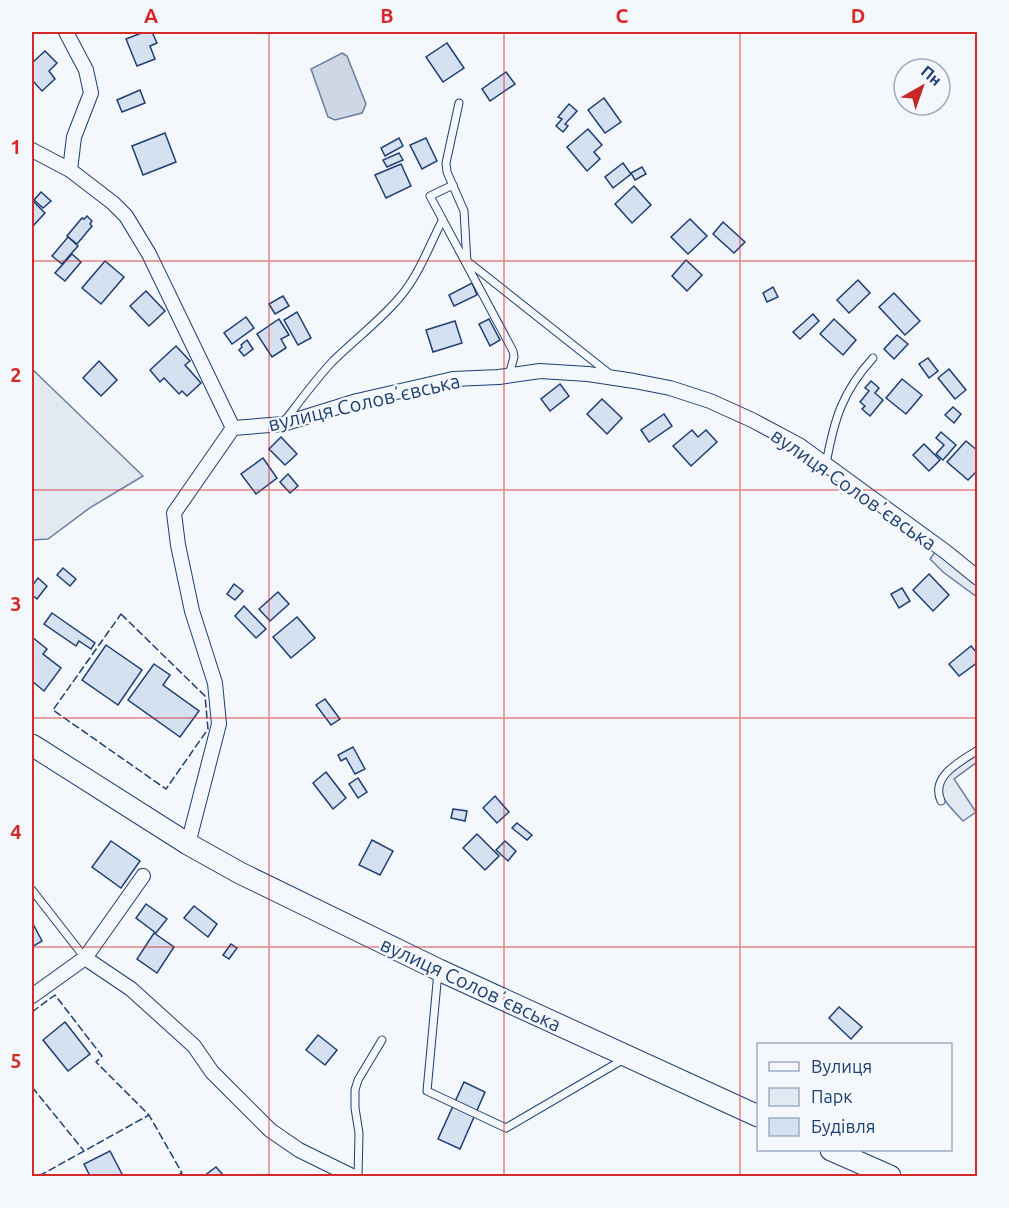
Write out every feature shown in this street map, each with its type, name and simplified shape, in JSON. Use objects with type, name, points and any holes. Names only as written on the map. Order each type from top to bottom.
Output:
[{"type":"main road","name":"вулиця Соловʼєвська","points":[[32,745],[188,844],[292,899],[439,970],[757,1115]]},
{"type":"main road","points":[[835,1151],[890,1176]]},
{"type":"street","points":[[66,32],[86,70],[91,93],[74,137],[70,170]]},
{"type":"street","points":[[32,150],[70,170],[113,203],[132,226],[149,254],[233,428],[174,513],[178,545],[192,611],[215,683],[219,724],[188,844]]},
{"type":"street","name":"вулиця Соловʼєвська","points":[[233,428],[283,424],[357,401],[453,379],[540,371],[588,374],[670,388],[710,401],[789,440],[826,464],[863,494],[946,552],[978,578]]},
{"type":"street","points":[[32,996],[85,958],[143,876]]},
{"type":"street","points":[[85,958],[131,989],[186,1040],[212,1072],[270,1130],[299,1150],[352,1176]]},
{"type":"lane","points":[[459,103],[446,163],[447,172],[464,211],[467,264],[615,378]]},
{"type":"lane","points":[[453,185],[430,196],[513,351],[514,357],[509,375]]},
{"type":"lane","points":[[283,424],[312,384],[334,360],[382,317],[401,296],[411,282],[442,220]]},
{"type":"lane","points":[[826,464],[844,398],[873,358]]},
{"type":"lane","points":[[941,801],[937,793],[942,777],[978,750]]},
{"type":"lane","points":[[32,890],[85,958]]},
{"type":"lane","points":[[439,970],[427,1091],[506,1128],[628,1057]]},
{"type":"lane","points":[[358,1176],[359,1133],[355,1090],[358,1080],[382,1040]]},
{"type":"green space","points":[[32,369],[143,476],[91,507],[48,539],[32,540]]},
{"type":"green space","points":[[935,552],[977,586],[977,597],[943,572],[930,559]]},
{"type":"green space","points":[[977,754],[977,762],[954,779],[976,812],[963,821],[944,799],[941,792],[942,785],[951,772]]},
{"type":"shaded area","points":[[342,53],[347,56],[366,104],[362,113],[335,120],[328,117],[311,69]]},
{"type":"building","points":[[144,32],[152,32],[157,43],[150,46],[155,59],[137,66],[126,39]]},
{"type":"building","points":[[447,43],[464,68],[443,82],[426,57]]},
{"type":"building","points":[[45,51],[57,63],[49,71],[55,79],[42,91],[32,80],[32,63]]},
{"type":"building","points":[[506,72],[515,84],[490,101],[482,89]]},
{"type":"building","points":[[140,90],[145,103],[122,112],[117,100]]},
{"type":"building","points":[[604,98],[621,122],[605,133],[588,110]]},
{"type":"building","points":[[569,104],[577,111],[565,124],[568,126],[563,132],[556,126],[562,119],[558,117]]},
{"type":"building","points":[[588,129],[602,145],[594,152],[600,159],[587,171],[567,147]]},
{"type":"building","points":[[165,133],[176,162],[143,175],[132,146]]},
{"type":"building","points":[[399,138],[403,146],[385,156],[381,148]]},
{"type":"building","points":[[426,138],[437,161],[422,169],[410,145]]},
{"type":"building","points":[[399,153],[403,160],[387,167],[383,160]]},
{"type":"building","points":[[623,163],[631,174],[613,188],[605,177]]},
{"type":"building","points":[[401,164],[411,186],[386,198],[375,175]]},
{"type":"building","points":[[642,167],[646,174],[635,180],[631,173]]},
{"type":"building","points":[[634,186],[651,205],[632,223],[615,204]]},
{"type":"building","points":[[41,192],[51,201],[43,208],[34,200]]},
{"type":"building","points":[[32,200],[45,213],[32,227]]},
{"type":"building","points":[[87,216],[92,221],[90,224],[92,226],[77,244],[67,236],[82,218]]},
{"type":"building","points":[[690,219],[707,236],[688,254],[671,237]]},
{"type":"building","points":[[723,222],[745,242],[734,253],[713,234]]},
{"type":"building","points":[[68,237],[78,246],[62,264],[52,256]]},
{"type":"building","points":[[72,254],[81,262],[65,281],[55,273]]},
{"type":"building","points":[[686,260],[702,275],[687,291],[672,276]]},
{"type":"building","points":[[105,261],[124,277],[101,304],[82,288]]},
{"type":"building","points":[[858,280],[870,293],[849,313],[837,300]]},
{"type":"building","points":[[472,283],[477,295],[454,306],[449,295]]},
{"type":"building","points":[[773,287],[778,297],[767,302],[763,293]]},
{"type":"building","points":[[146,291],[165,311],[149,326],[130,306]]},
{"type":"building","points":[[894,293],[920,321],[905,335],[879,307]]},
{"type":"building","points":[[283,296],[289,306],[275,314],[269,304]]},
{"type":"building","points":[[297,312],[311,338],[298,345],[284,320]]},
{"type":"building","points":[[813,314],[819,321],[800,339],[793,332]]},
{"type":"building","points":[[246,317],[254,328],[232,344],[224,333]]},
{"type":"building","points":[[279,319],[289,335],[281,339],[286,348],[272,357],[257,334]]},
{"type":"building","points":[[489,319],[500,340],[490,346],[479,324]]},
{"type":"building","points":[[834,319],[856,340],[843,355],[820,334]]},
{"type":"building","points":[[455,321],[462,343],[433,352],[426,330]]},
{"type":"building","points":[[897,335],[908,344],[894,359],[884,349]]},
{"type":"building","points":[[247,340],[253,349],[244,356],[239,350]]},
{"type":"building","points":[[176,346],[190,361],[185,365],[201,383],[187,396],[182,391],[179,394],[164,378],[160,382],[150,370]]},
{"type":"building","points":[[928,358],[938,371],[929,378],[919,364]]},
{"type":"building","points":[[99,361],[117,380],[101,396],[83,378]]},
{"type":"building","points":[[949,369],[966,390],[955,399],[938,378]]},
{"type":"building","points":[[902,379],[922,395],[906,414],[886,398]]},
{"type":"building","points":[[871,381],[879,388],[875,393],[883,400],[870,416],[862,409],[865,406],[860,402],[869,391],[865,388]]},
{"type":"building","points":[[560,384],[569,396],[550,411],[541,399]]},
{"type":"building","points":[[602,399],[622,418],[607,434],[587,414]]},
{"type":"building","points":[[953,407],[961,414],[954,423],[945,415]]},
{"type":"building","points":[[664,414],[672,426],[649,442],[641,430]]},
{"type":"building","points":[[692,430],[698,437],[706,430],[717,442],[691,466],[673,446]]},
{"type":"building","points":[[941,432],[956,445],[943,460],[936,454],[944,445],[936,438]]},
{"type":"building","points":[[281,437],[297,454],[285,465],[269,449]]},
{"type":"building","points":[[966,441],[978,451],[978,470],[968,480],[947,462]]},
{"type":"building","points":[[924,444],[940,460],[929,471],[913,455]]},
{"type":"building","points":[[263,458],[277,478],[256,494],[241,474]]},
{"type":"building","points":[[288,474],[298,486],[290,493],[280,482]]},
{"type":"building","points":[[63,568],[76,579],[70,586],[57,575]]},
{"type":"building","points":[[929,574],[949,595],[933,611],[913,590]]},
{"type":"building","points":[[38,578],[47,586],[37,599],[32,595],[32,586]]},
{"type":"building","points":[[234,584],[243,591],[235,600],[227,594]]},
{"type":"building","points":[[902,588],[910,601],[899,608],[891,594]]},
{"type":"building","points":[[278,592],[289,604],[270,621],[259,609]]},
{"type":"building","points":[[244,606],[266,629],[256,638],[235,616]]},
{"type":"building","points":[[52,613],[95,643],[91,649],[79,641],[76,646],[44,624]]},
{"type":"building","points":[[297,617],[315,638],[291,658],[273,637]]},
{"type":"building","points":[[32,637],[47,649],[43,654],[61,668],[44,691],[32,681]]},
{"type":"building","points":[[106,645],[142,670],[118,705],[82,680]]},
{"type":"building","points":[[971,646],[978,654],[978,662],[959,676],[949,664]]},
{"type":"building","points":[[154,664],[170,675],[163,685],[199,711],[180,737],[128,700]]},
{"type":"building","points":[[325,699],[340,719],[331,725],[316,705]]},
{"type":"building","points":[[353,747],[365,769],[355,774],[346,758],[341,761],[338,755]]},
{"type":"building","points":[[326,772],[346,798],[333,809],[313,783]]},
{"type":"building","points":[[358,778],[367,792],[358,798],[349,784]]},
{"type":"building","points":[[495,796],[509,812],[497,823],[483,808]]},
{"type":"building","points":[[453,809],[467,811],[465,821],[451,818]]},
{"type":"building","points":[[517,823],[532,835],[527,840],[512,828]]},
{"type":"building","points":[[477,834],[499,856],[485,870],[463,848]]},
{"type":"building","points":[[372,840],[393,851],[380,875],[359,865]]},
{"type":"building","points":[[111,841],[140,861],[121,888],[92,867]]},
{"type":"building","points":[[505,841],[516,851],[508,861],[496,850]]},
{"type":"building","points":[[146,904],[167,919],[156,933],[136,918]]},
{"type":"building","points":[[194,906],[217,924],[208,937],[184,918]]},
{"type":"building","points":[[32,922],[42,941],[32,947]]},
{"type":"building","points":[[154,933],[174,947],[157,973],[137,959]]},
{"type":"building","points":[[231,944],[237,948],[229,959],[223,955]]},
{"type":"building","points":[[839,1007],[862,1027],[851,1039],[829,1018]]},
{"type":"building","points":[[65,1022],[90,1054],[68,1071],[43,1040]]},
{"type":"building","points":[[318,1035],[337,1050],[325,1065],[306,1050]]},
{"type":"building","points":[[464,1082],[485,1092],[460,1149],[438,1139]]},
{"type":"building","points":[[110,1151],[123,1176],[90,1176],[84,1164]]},
{"type":"building","points":[[216,1167],[224,1176],[204,1176]]},
{"type":"fence","points":[[121,614],[205,696],[208,729],[166,789],[53,710],[121,614]]},
{"type":"fence","points":[[32,1012],[55,995],[102,1056],[96,1062],[149,1115],[182,1173],[176,1176]]},
{"type":"fence","points":[[32,1087],[84,1151]]},
{"type":"fence","points":[[39,1176],[149,1115]]}]
